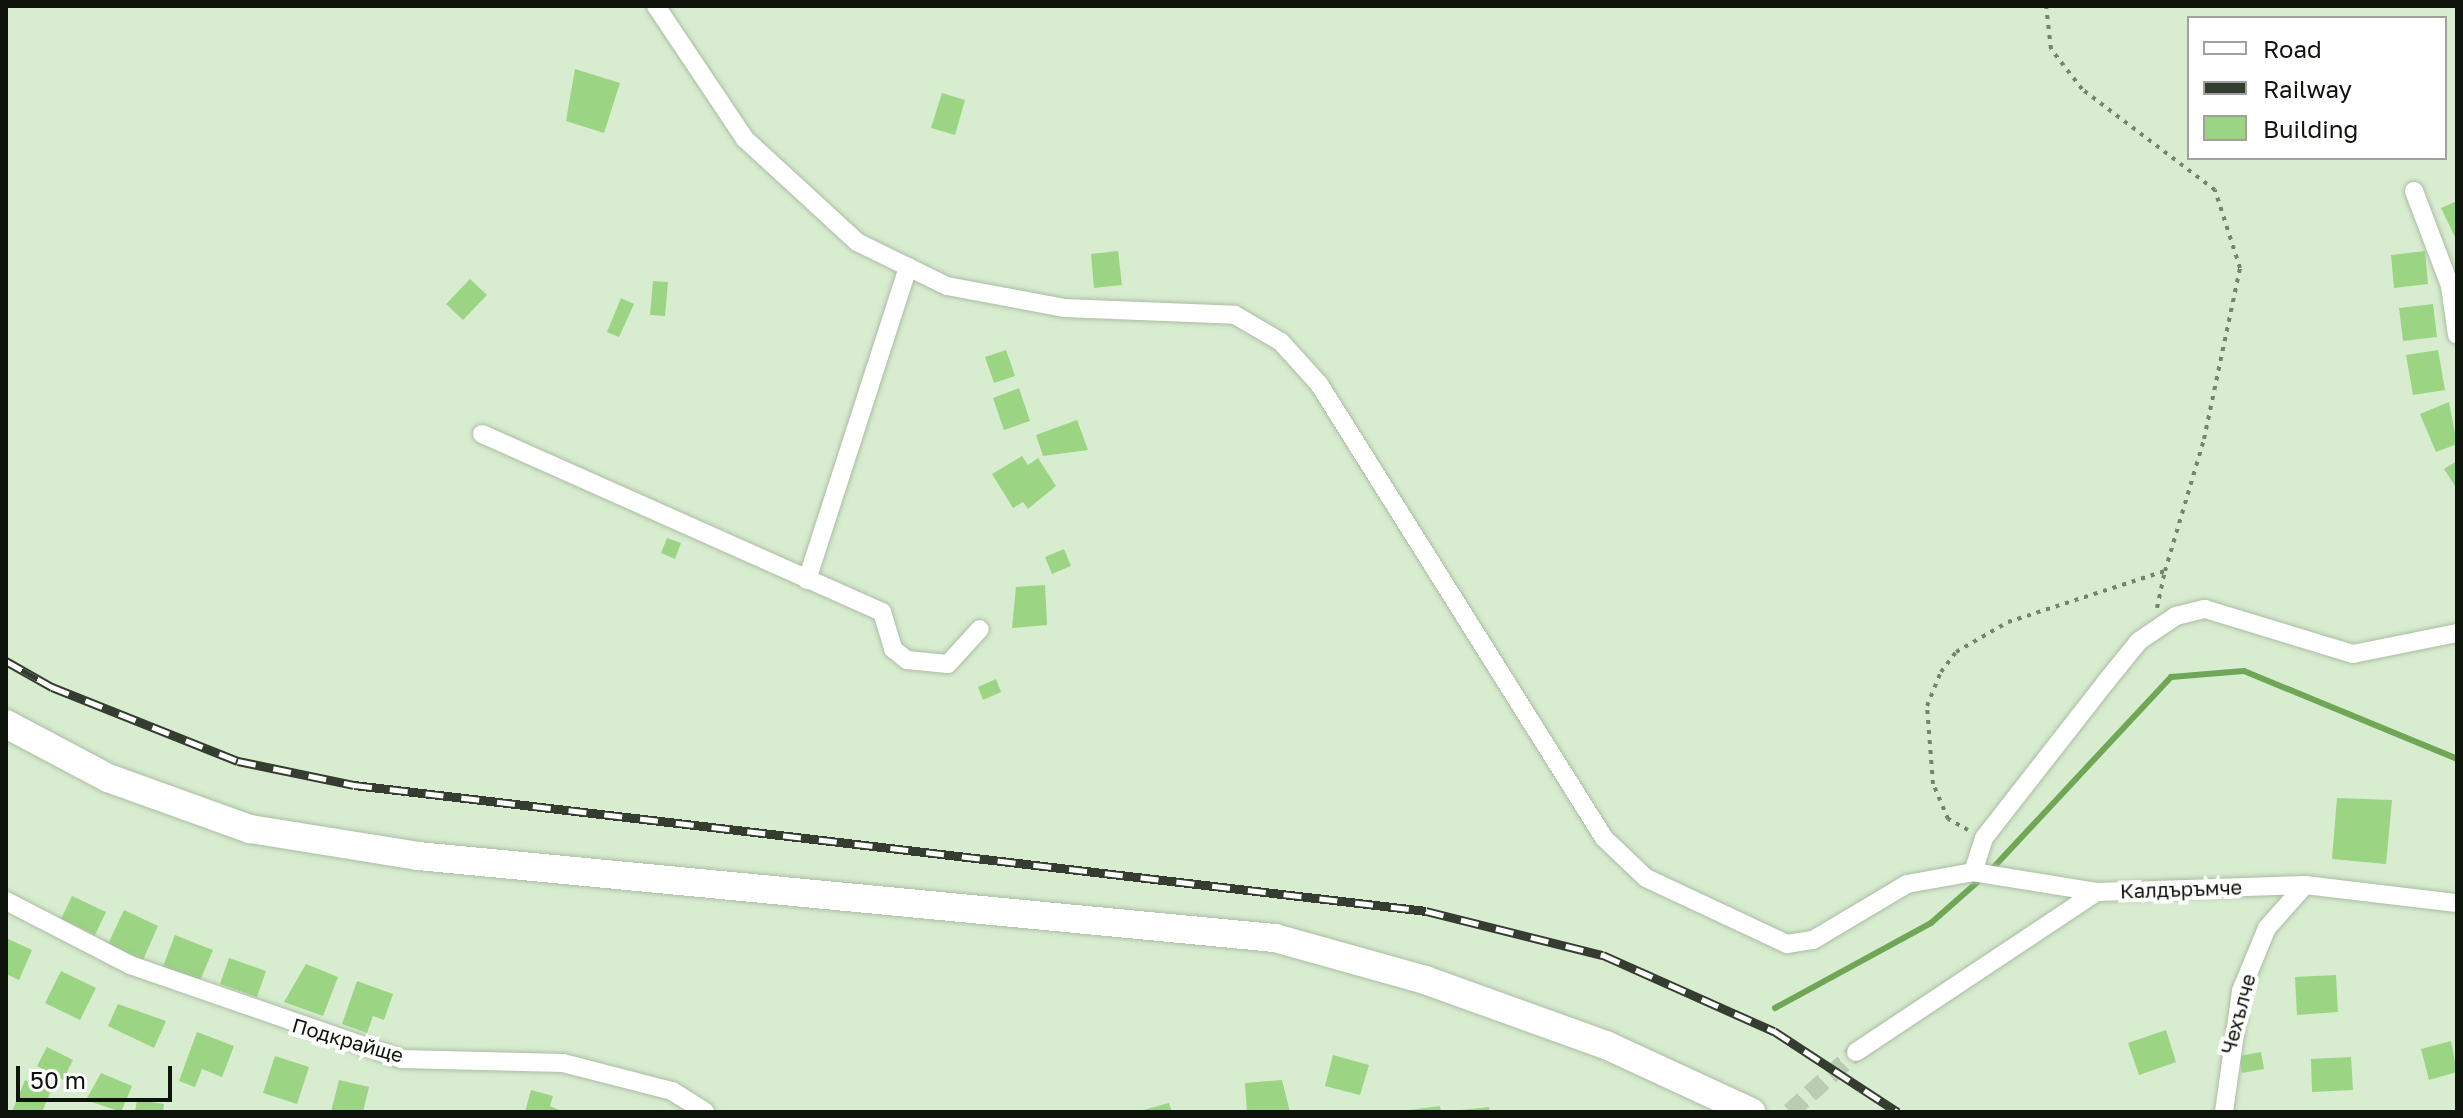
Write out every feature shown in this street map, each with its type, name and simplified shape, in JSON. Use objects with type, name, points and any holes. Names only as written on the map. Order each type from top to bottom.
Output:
[{"type":"highway","points":[[6,724],[108,778],[250,829],[418,856],[1275,938],[1425,980],[1606,1045],[1751,1112]]},
{"type":"street","points":[[656,6],[745,139],[857,242],[947,286],[1064,308],[1235,315],[1281,342],[1319,384],[1604,838],[1646,878],[1787,944],[1813,940],[1907,884],[1973,872],[2097,892]]},
{"type":"street","points":[[2414,191],[2450,286],[2457,335]]},
{"type":"street","points":[[807,580],[908,267]]},
{"type":"street","points":[[482,434],[882,612],[893,649],[924,666],[948,664],[980,629]]},
{"type":"street","points":[[1973,872],[1984,838],[2152,630],[2205,609],[2353,654],[2457,633]]},
{"type":"street","name":"Калдъръмче","points":[[1856,1052],[2097,892],[2305,885],[2457,903]]},
{"type":"street","name":"Чехълче","points":[[2224,1112],[2241,991],[2267,928],[2305,885]]},
{"type":"street","name":"Подкрайще","points":[[6,901],[130,965],[401,1059],[563,1063],[672,1091],[705,1112]]},
{"type":"path","points":[[2046,6],[2046,34],[2062,66],[2206,179],[2237,243],[2237,294],[2152,630]]},
{"type":"path","points":[[1984,838],[1948,819],[1933,784],[1927,706],[1941,672],[1956,652],[2008,622],[2165,571]]},
{"type":"building","points":[[575,69],[620,83],[604,133],[566,121]]},
{"type":"building","points":[[942,93],[965,100],[955,135],[931,128]]},
{"type":"building","points":[[2457,201],[2457,241],[2441,208]]},
{"type":"building","points":[[1118,251],[1122,285],[1094,288],[1091,254]]},
{"type":"building","points":[[2425,251],[2428,284],[2394,288],[2391,255]]},
{"type":"building","points":[[470,279],[487,295],[463,320],[446,304]]},
{"type":"building","points":[[653,281],[668,282],[665,316],[650,315]]},
{"type":"building","points":[[621,298],[634,304],[619,337],[607,332]]},
{"type":"building","points":[[2433,304],[2437,337],[2403,341],[2399,308]]},
{"type":"building","points":[[1006,350],[1015,376],[994,383],[985,357]]},
{"type":"building","points":[[2438,350],[2445,390],[2413,395],[2406,355]]},
{"type":"building","points":[[1019,388],[1030,421],[1004,430],[993,398]]},
{"type":"building","points":[[2449,402],[2457,444],[2436,452],[2420,414]]},
{"type":"building","points":[[1077,420],[1088,450],[1043,456],[1036,435]]},
{"type":"building","points":[[1022,456],[1028,465],[1038,458],[1056,486],[1028,509],[1023,502],[1013,508],[992,474]]},
{"type":"building","points":[[2457,461],[2457,489],[2444,469]]},
{"type":"building","points":[[667,538],[681,543],[675,559],[661,553]]},
{"type":"building","points":[[1064,549],[1071,566],[1052,574],[1045,557]]},
{"type":"building","points":[[1045,585],[1047,625],[1012,628],[1016,587]]},
{"type":"building","points":[[996,679],[1001,692],[983,700],[978,687]]},
{"type":"building","points":[[2337,798],[2392,800],[2386,864],[2332,859]]},
{"type":"building","points":[[72,896],[106,912],[95,935],[61,919]]},
{"type":"building","points":[[124,910],[158,926],[143,960],[108,944]]},
{"type":"building","points":[[175,935],[213,950],[197,988],[162,969]]},
{"type":"building","points":[[6,938],[32,950],[19,980],[6,974]]},
{"type":"building","points":[[229,958],[266,971],[257,997],[220,984]]},
{"type":"building","points":[[306,964],[338,977],[323,1016],[284,1002]]},
{"type":"building","points":[[61,971],[96,988],[80,1020],[45,1003]]},
{"type":"building","points":[[2336,975],[2338,1012],[2297,1015],[2295,977]]},
{"type":"building","points":[[357,981],[393,994],[384,1020],[373,1016],[367,1033],[342,1024]]},
{"type":"building","points":[[118,1004],[166,1021],[154,1048],[108,1026]]},
{"type":"building","points":[[2166,1030],[2176,1062],[2139,1075],[2128,1043]]},
{"type":"building","points":[[197,1032],[234,1046],[222,1077],[202,1069],[195,1087],[179,1081]]},
{"type":"building","points":[[2451,1041],[2457,1072],[2429,1080],[2421,1049]]},
{"type":"building","points":[[47,1047],[73,1060],[63,1080],[37,1066]]},
{"type":"building","points":[[2261,1052],[2264,1069],[2242,1073],[2239,1056]]},
{"type":"building","points":[[1333,1055],[1369,1065],[1360,1095],[1325,1086]]},
{"type":"building","points":[[275,1056],[309,1067],[297,1104],[263,1093]]},
{"type":"building","points":[[2351,1057],[2353,1090],[2312,1092],[2311,1059]]},
{"type":"building","points":[[101,1073],[132,1086],[121,1112],[86,1100]]},
{"type":"building","points":[[25,1080],[51,1091],[42,1112],[12,1112]]},
{"type":"building","points":[[339,1080],[369,1087],[363,1112],[331,1112]]},
{"type":"building","points":[[1282,1080],[1290,1112],[1247,1112],[1245,1083]]},
{"type":"building","points":[[531,1090],[553,1096],[550,1106],[564,1112],[525,1112]]},
{"type":"building","points":[[137,1100],[164,1104],[163,1112],[135,1112]]},
{"type":"building","points":[[1169,1103],[1172,1112],[1140,1112],[1140,1111]]},
{"type":"building","points":[[1440,1106],[1441,1112],[1409,1110]]},
{"type":"building","points":[[1489,1107],[1490,1112],[1461,1112],[1461,1110]]},
{"type":"waterway","points":[[1991,870],[2171,677],[2244,671],[2457,759]]},
{"type":"waterway","points":[[1775,1008],[1931,923],[1982,878]]},
{"type":"tunnel","points":[[1790,1112],[1856,1052]]},
{"type":"railway","points":[[6,661],[52,687],[238,761],[354,785],[1426,911],[1603,955],[1774,1031],[1898,1112]]}]
